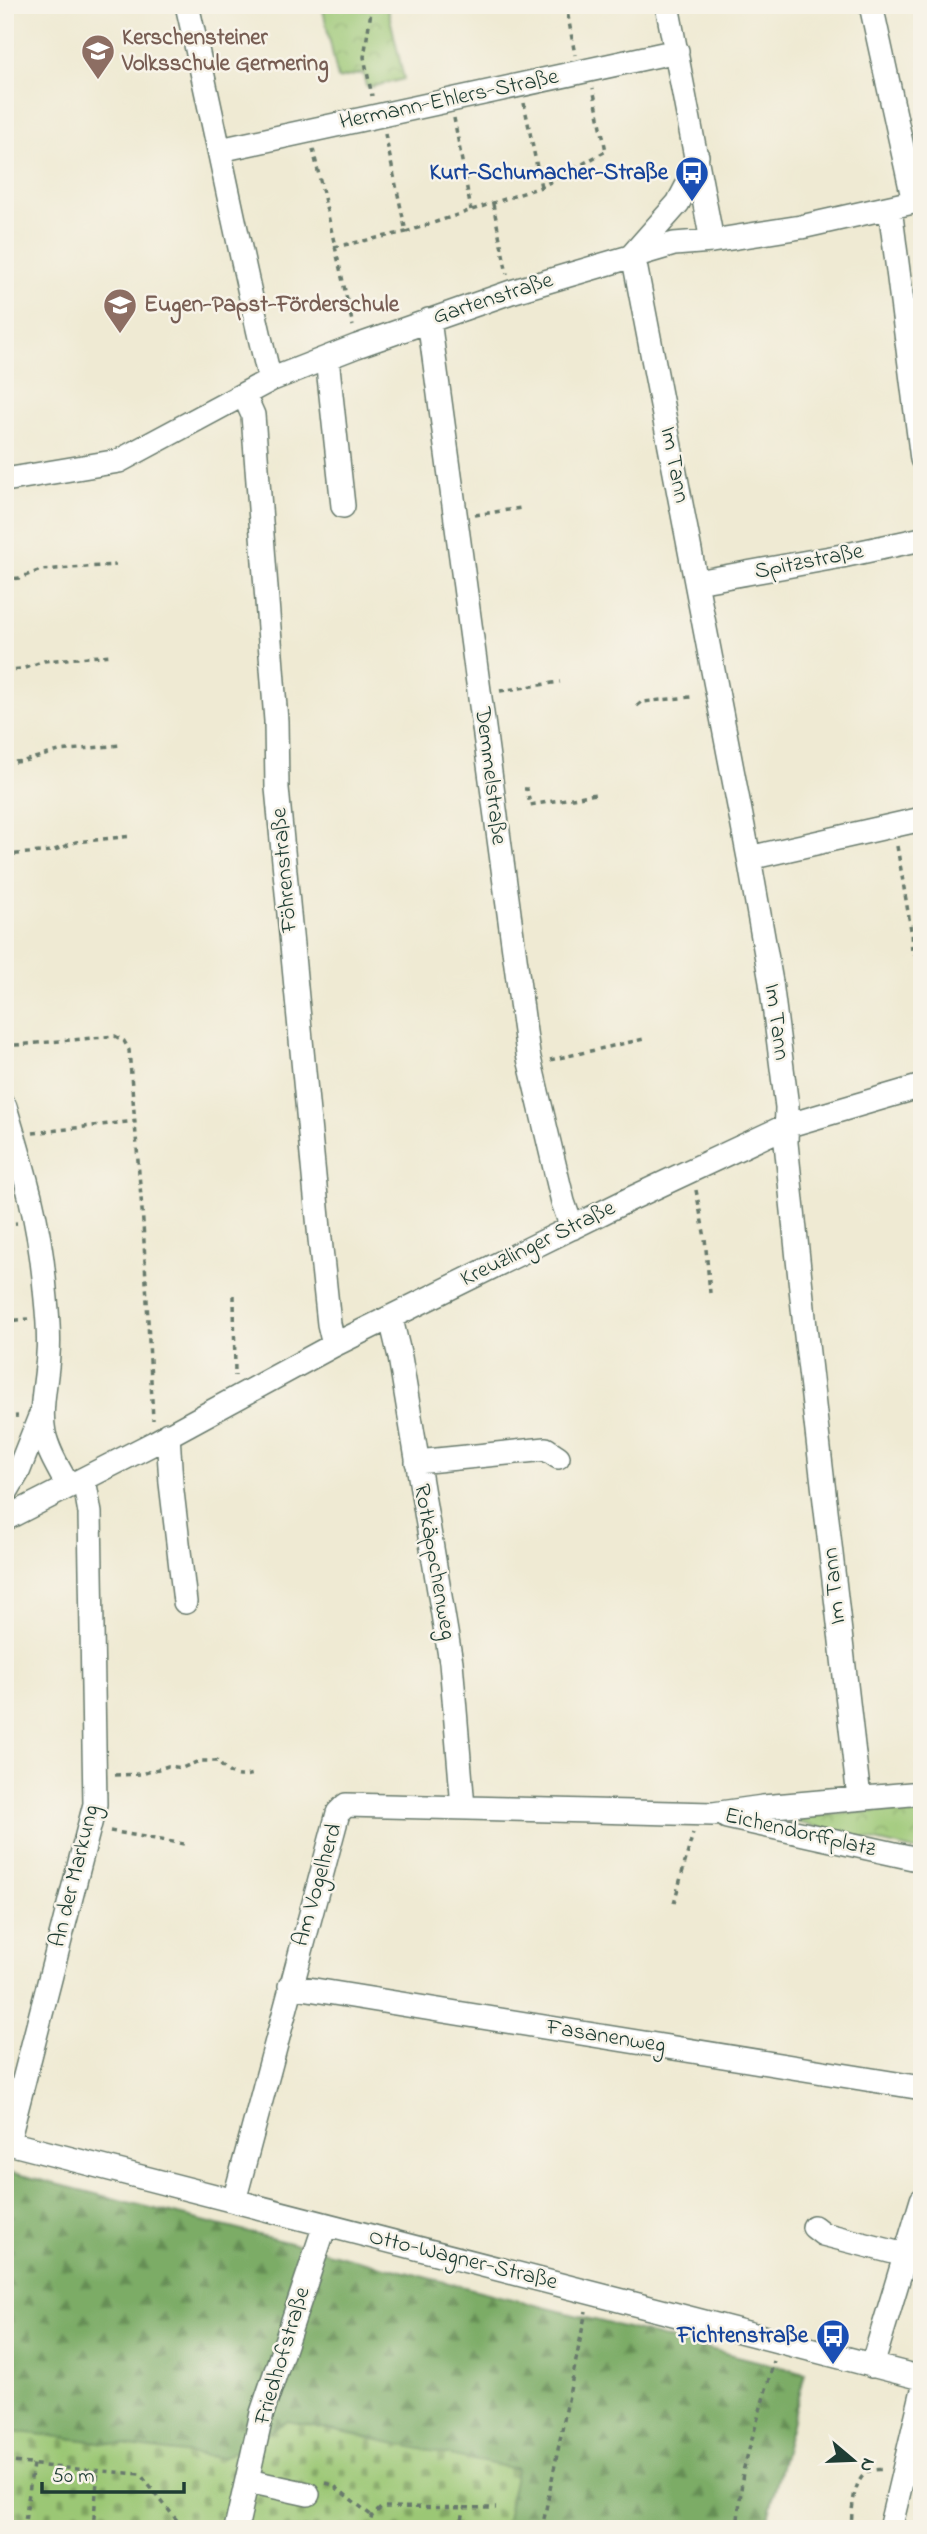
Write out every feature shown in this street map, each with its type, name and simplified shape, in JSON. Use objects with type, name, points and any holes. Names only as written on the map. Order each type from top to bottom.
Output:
[{"type":"street","points":[[187,5],[220,149],[241,262],[270,380]]},
{"type":"street","points":[[667,5],[712,241]]},
{"type":"street","points":[[871,5],[918,201]]},
{"type":"street","name":"Hermann-Ehlers-Straße","points":[[220,149],[677,51]]},
{"type":"street","points":[[633,254],[678,203],[688,184],[697,155]]},
{"type":"street","name":"Gartenstraße","points":[[5,480],[113,463],[144,449],[270,380],[429,320],[633,254],[674,244],[801,227],[918,201]]},
{"type":"street","points":[[891,208],[922,459]]},
{"type":"street","name":"Im Tann","points":[[633,254],[771,982],[787,1107],[786,1143],[806,1336],[859,1798]]},
{"type":"street","name":"Demmelstraße","points":[[429,320],[508,918],[530,1064],[563,1202],[572,1228]]},
{"type":"street","points":[[327,358],[343,506]]},
{"type":"street","name":"Föhrenstraße","points":[[244,395],[253,415],[276,720],[278,800],[320,1239],[329,1324],[334,1345]]},
{"type":"street","name":"Spitzstraße","points":[[697,582],[922,539]]},
{"type":"street","points":[[749,858],[922,819]]},
{"type":"street","name":"Kreuzlinger Straße","points":[[5,1519],[334,1345],[539,1251],[572,1228],[786,1125],[922,1086]]},
{"type":"street","points":[[5,1107],[37,1222],[49,1349],[41,1414],[18,1472],[5,1494]]},
{"type":"street","name":"Rotkäppchenweg","points":[[391,1319],[400,1357],[451,1662],[463,1807]]},
{"type":"street","name":"An der Markung","points":[[7,2142],[95,1804],[90,1513],[76,1482],[50,1451],[41,1414]]},
{"type":"street","points":[[161,1438],[170,1483],[185,1602]]},
{"type":"street","points":[[417,1462],[546,1449],[558,1457]]},
{"type":"street","name":"Eichendorffplatz","points":[[706,1814],[922,1793]]},
{"type":"street","name":"Am Vogelherd","points":[[234,2201],[338,1813],[346,1805],[706,1814]]},
{"type":"street","name":"Eichendorffplatz","points":[[706,1814],[922,1860]]},
{"type":"street","name":"Fasanenweg","points":[[290,1986],[922,2088]]},
{"type":"street","name":"Otto-Wagner-Straße","points":[[7,2142],[922,2378]]},
{"type":"street","points":[[872,2366],[913,2243],[922,2200]]},
{"type":"street","name":"Friedhofstraße","points":[[236,2529],[262,2413],[325,2225]]},
{"type":"street","points":[[814,2227],[823,2234],[913,2243]]},
{"type":"street","points":[[890,2529],[922,2394]]},
{"type":"street","points":[[248,2481],[308,2494]]},
{"type":"path","points":[[372,5],[365,57],[406,232]]},
{"type":"path","points":[[334,247],[406,232],[493,204],[541,187],[606,151],[566,5]]},
{"type":"path","points":[[520,84],[541,187]]},
{"type":"path","points":[[450,99],[471,210]]},
{"type":"path","points":[[309,130],[357,346]]},
{"type":"path","points":[[493,204],[511,292]]},
{"type":"path","points":[[457,517],[522,508]]},
{"type":"path","points":[[5,580],[41,570],[117,565]]},
{"type":"path","points":[[5,670],[22,669],[44,661],[111,655]]},
{"type":"path","points":[[480,694],[560,682]]},
{"type":"path","points":[[637,706],[642,702],[691,697]]},
{"type":"path","points":[[5,763],[24,761],[59,751],[121,745]]},
{"type":"path","points":[[524,789],[527,789],[530,805],[596,794]]},
{"type":"path","points":[[894,825],[911,930],[912,955]]},
{"type":"path","points":[[5,855],[52,851],[76,842],[132,836]]},
{"type":"path","points":[[5,1046],[115,1036],[124,1041],[129,1050],[161,1438]]},
{"type":"path","points":[[530,1064],[644,1039]]},
{"type":"path","points":[[14,1135],[135,1121]]},
{"type":"path","points":[[689,1172],[695,1186],[702,1225],[710,1293]]},
{"type":"path","points":[[234,1295],[235,1381],[241,1394]]},
{"type":"path","points":[[96,1775],[142,1774],[168,1766],[182,1768],[199,1761],[217,1761],[230,1774],[243,1777],[254,1774]]},
{"type":"path","points":[[674,1903],[706,1814]]},
{"type":"path","points":[[90,1826],[184,1844]]},
{"type":"path","points":[[542,2529],[590,2292]]},
{"type":"path","points":[[737,2529],[743,2471],[780,2342]]},
{"type":"path","points":[[5,2460],[140,2474],[179,2527]]},
{"type":"path","points":[[24,2529],[33,2464]]},
{"type":"path","points":[[93,2529],[98,2469]]},
{"type":"path","points":[[851,2529],[856,2492],[864,2474],[871,2470],[885,2469],[903,2474]]},
{"type":"path","points":[[333,2485],[372,2516]]},
{"type":"path","points":[[460,2529],[465,2506]]},
{"type":"path","points":[[368,2529],[372,2516],[382,2507],[496,2508]]},
{"type":"green space","points":[[322,5],[387,5],[404,79],[371,87],[366,86],[363,73],[338,79]]},
{"type":"green space","points":[[922,1808],[922,1852],[779,1818]]},
{"type":"green space","points":[[5,2171],[805,2373],[765,2529],[504,2529],[516,2468],[222,2458],[5,2430]]},
{"type":"green space","points":[[288,2421],[516,2469],[504,2529],[5,2529],[5,2430],[222,2458]]},
{"type":"place","name":"Kerschensteiner Volksschule Germering","points":[[98,81]]},
{"type":"place","name":"Kurt-Schumacher-Straße","points":[[692,203]]},
{"type":"place","name":"Eugen-Papst-Förderschule","points":[[120,335]]},
{"type":"place","name":"Fichtenstraße","points":[[833,2366]]}]
